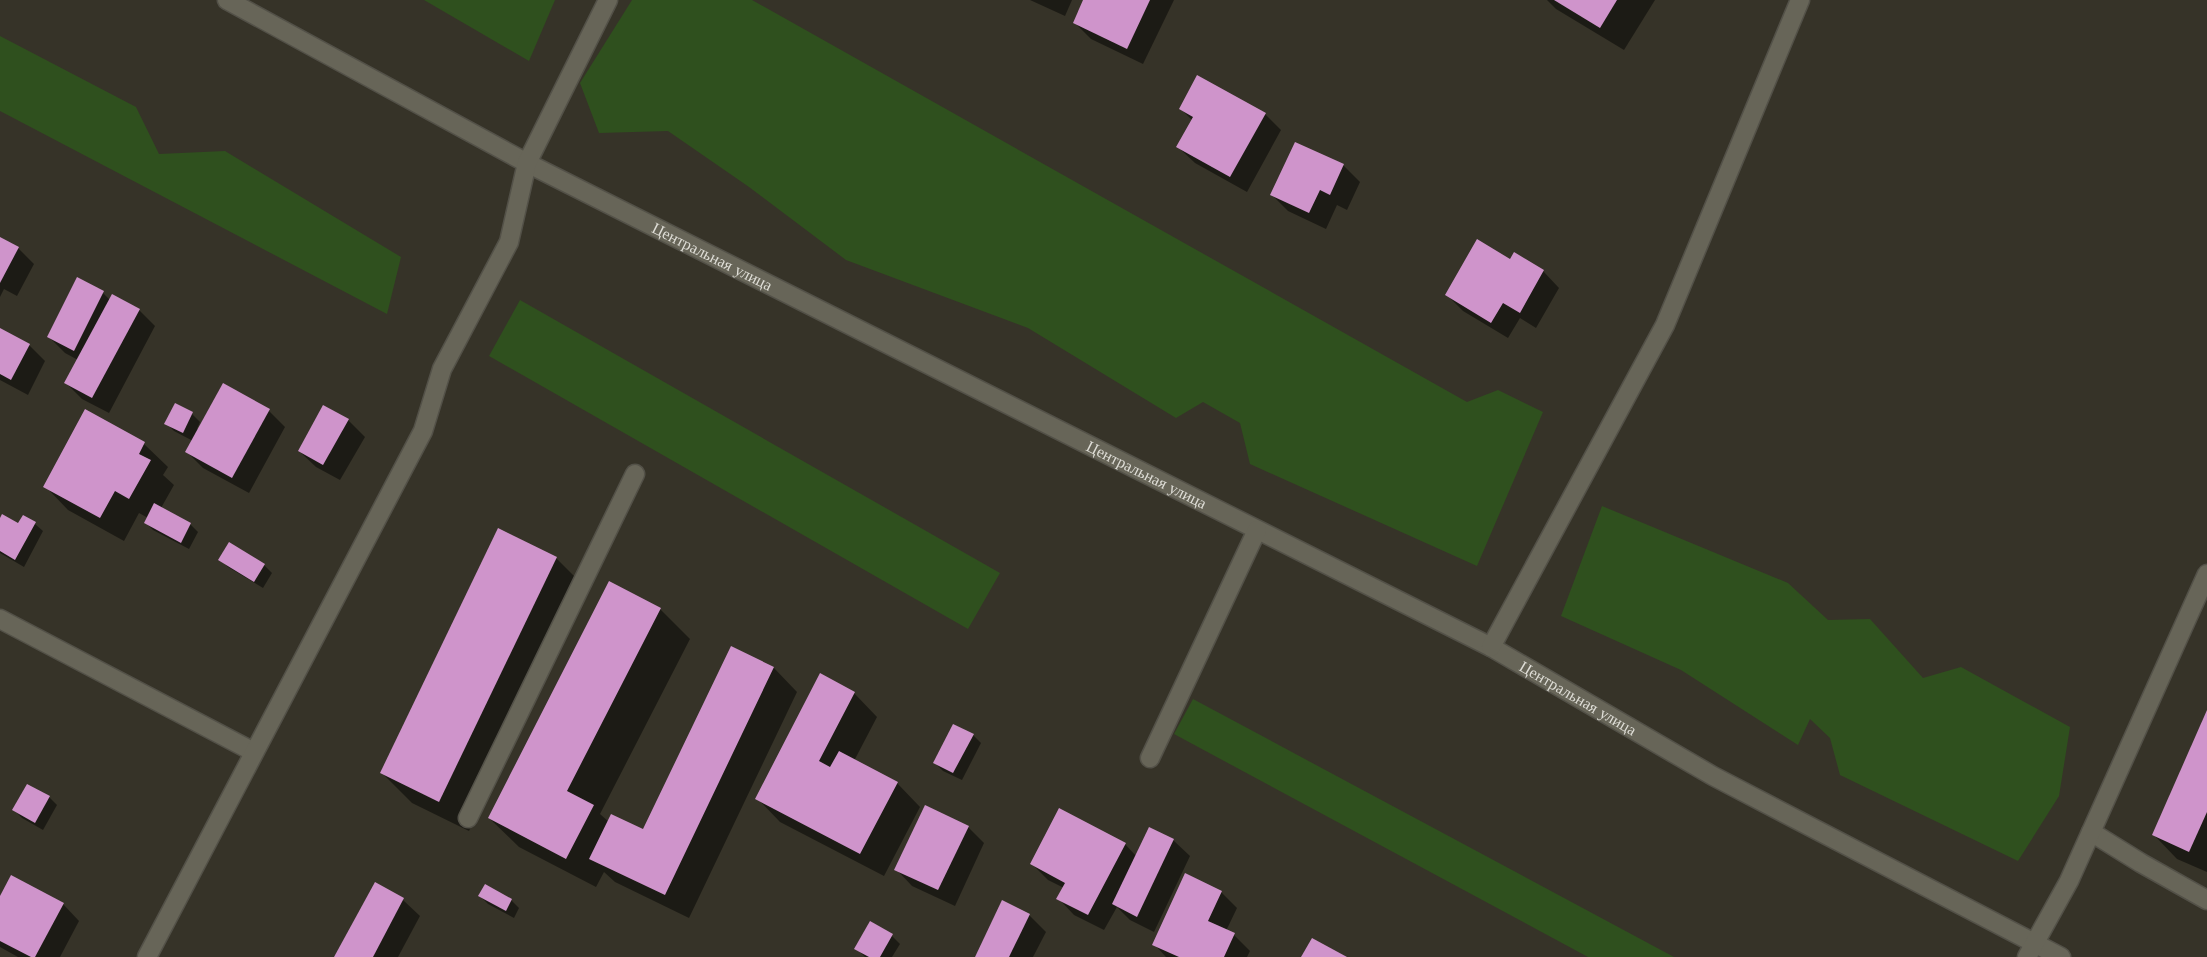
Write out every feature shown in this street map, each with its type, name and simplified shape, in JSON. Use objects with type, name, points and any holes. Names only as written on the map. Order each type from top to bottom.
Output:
[{"type":"street","name":"Центральная улица","points":[[227,0],[527,164],[1491,647],[1713,776],[2031,950],[2061,957]]},
{"type":"street","points":[[147,957],[423,431],[442,369],[509,242],[527,164],[608,0]]},
{"type":"street","points":[[1491,647],[1665,325],[1800,0]]},
{"type":"street","points":[[468,818],[635,474]]},
{"type":"street","points":[[1150,758],[1257,530]]},
{"type":"street","points":[[2031,950],[2069,881],[2207,574]]},
{"type":"street","points":[[0,619],[254,752]]},
{"type":"street","points":[[2091,832],[2140,863],[2207,900]]},
{"type":"green space","points":[[424,0],[555,0],[529,61]]},
{"type":"green space","points":[[632,0],[752,0],[1467,402],[1498,390],[1543,412],[1477,566],[1250,464],[1240,423],[1203,402],[1176,418],[1028,328],[846,260],[749,187],[668,131],[599,133],[580,83]]},
{"type":"green space","points":[[0,36],[136,107],[159,154],[225,151],[401,257],[387,314],[0,111]]},
{"type":"green space","points":[[520,300],[1000,573],[968,629],[489,356]]},
{"type":"green space","points":[[1602,506],[1788,583],[1828,620],[1870,619],[1923,678],[1961,667],[2070,727],[2059,796],[2018,861],[1840,775],[1830,738],[1810,719],[1798,745],[1681,670],[1561,616]]},
{"type":"green space","points":[[1193,699],[1674,957],[1588,957],[1174,734]]},
{"type":"building","points":[[1083,0],[1150,0],[1127,49],[1073,23]]},
{"type":"building","points":[[1554,0],[1617,0],[1600,28]]},
{"type":"building","points":[[1197,75],[1266,113],[1230,177],[1176,147],[1193,117],[1179,109]]},
{"type":"building","points":[[1295,142],[1344,164],[1330,195],[1320,190],[1309,213],[1270,195]]},
{"type":"building","points":[[0,237],[19,247],[0,283]]},
{"type":"building","points":[[1477,239],[1510,259],[1514,252],[1544,270],[1520,313],[1503,303],[1491,323],[1445,295]]},
{"type":"building","points":[[77,277],[104,291],[74,351],[47,337]]},
{"type":"building","points":[[112,294],[140,309],[92,398],[64,383]]},
{"type":"building","points":[[0,328],[30,344],[11,380],[0,374]]},
{"type":"building","points":[[223,383],[270,409],[232,478],[185,452]]},
{"type":"building","points":[[175,403],[193,412],[183,433],[164,424]]},
{"type":"building","points":[[323,405],[349,419],[323,465],[298,451]]},
{"type":"building","points":[[85,409],[145,442],[139,454],[151,460],[129,499],[115,491],[100,518],[43,487]]},
{"type":"building","points":[[154,503],[191,523],[181,543],[144,523]]},
{"type":"building","points":[[2,514],[18,523],[23,515],[36,522],[15,560],[0,551]]},
{"type":"building","points":[[498,528],[557,557],[439,802],[380,773]]},
{"type":"building","points":[[229,542],[265,564],[254,582],[218,560]]},
{"type":"building","points":[[609,581],[661,608],[567,791],[594,805],[566,859],[488,818]]},
{"type":"building","points":[[731,646],[774,667],[665,895],[589,859],[611,814],[643,829]]},
{"type":"building","points":[[820,673],[855,692],[819,761],[830,767],[839,751],[898,782],[860,854],[755,799]]},
{"type":"building","points":[[2207,710],[2207,812],[2189,852],[2152,835]]},
{"type":"building","points":[[953,724],[974,734],[953,773],[933,763]]},
{"type":"building","points":[[27,784],[50,796],[35,823],[12,810]]},
{"type":"building","points":[[925,805],[969,826],[938,890],[894,870]]},
{"type":"building","points":[[1059,808],[1126,843],[1088,915],[1056,899],[1065,883],[1030,864]]},
{"type":"building","points":[[1149,827],[1174,839],[1137,917],[1112,904]]},
{"type":"building","points":[[1185,873],[1222,891],[1208,921],[1235,933],[1224,957],[1179,957],[1152,945]]},
{"type":"building","points":[[11,875],[64,903],[35,957],[0,941],[0,896]]},
{"type":"building","points":[[375,882],[404,898],[373,957],[334,957]]},
{"type":"building","points":[[485,884],[512,899],[506,911],[478,896]]},
{"type":"building","points":[[1002,900],[1030,914],[1009,957],[975,957]]},
{"type":"building","points":[[870,921],[893,934],[880,957],[869,957],[854,949]]},
{"type":"building","points":[[1312,938],[1347,957],[1301,957]]}]
